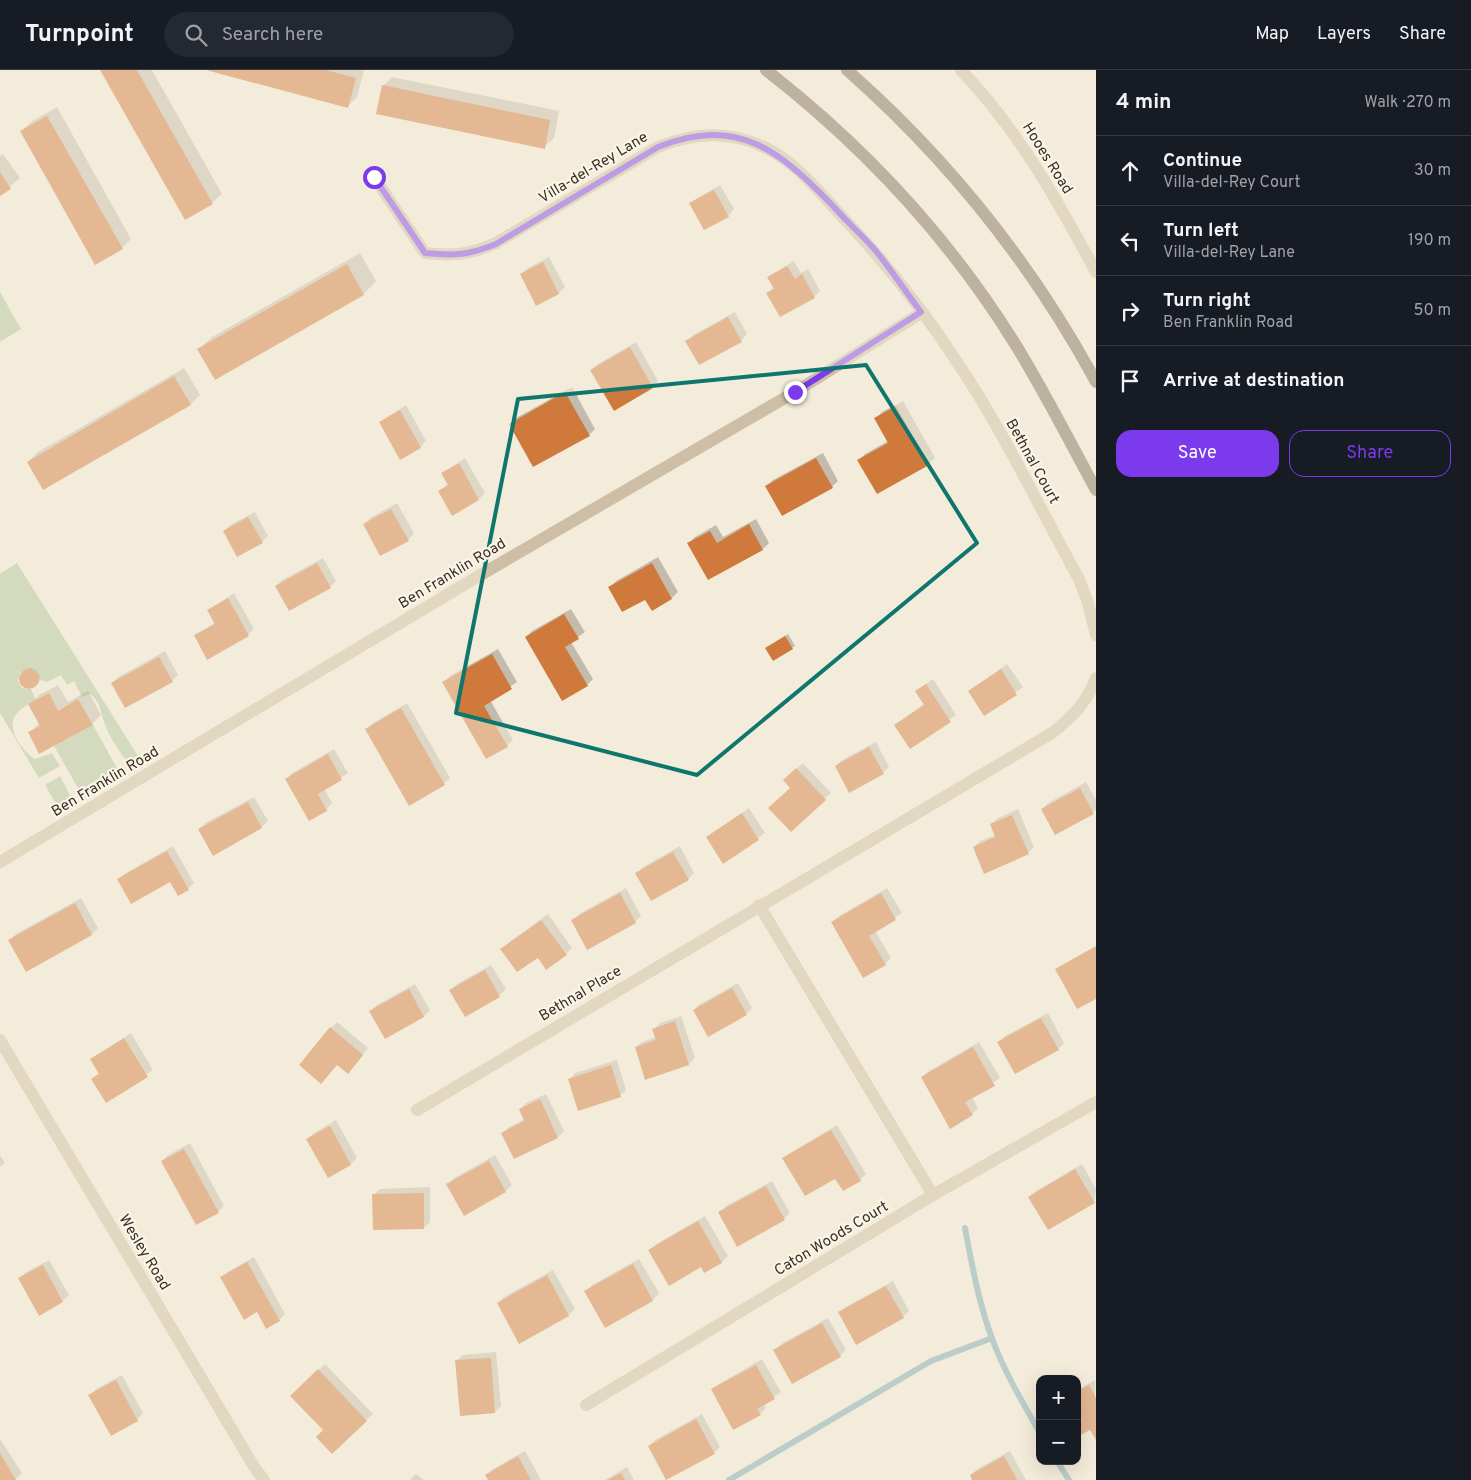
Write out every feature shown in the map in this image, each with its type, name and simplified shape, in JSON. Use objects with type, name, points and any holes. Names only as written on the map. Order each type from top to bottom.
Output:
[{"type":"main road","points":[[766,70],[850,142],[900,194],[951,252],[1016,346],[1096,490]]},
{"type":"main road","points":[[846,70],[930,151],[980,209],[1047,300],[1096,382]]},
{"type":"street","name":"Hooes Road","points":[[961,70],[990,101],[1020,140],[1045,179],[1096,272]]},
{"type":"street","name":"Villa-del-Rey Lane","points":[[374,177],[425,253],[453,256],[476,252],[496,244],[658,147],[689,137],[729,136],[763,146],[800,172],[875,251],[921,312]]},
{"type":"street","name":"Bethnal Court","points":[[921,312],[957,361],[980,399],[1079,579],[1088,603],[1096,635]]},
{"type":"street","name":"Ben Franklin Road","points":[[0,862],[482,574],[795,392],[921,312]]},
{"type":"street","name":"Bethnal Place","points":[[417,1110],[759,905],[1052,733],[1075,714],[1090,695],[1096,678]]},
{"type":"street","points":[[759,905],[933,1195]]},
{"type":"street","name":"Wesley Road","points":[[0,1040],[253,1465],[264,1480]]},
{"type":"street","name":"Caton Woods Court","points":[[586,1405],[933,1195],[1096,1102]]},
{"type":"highlighted area","points":[[866,365],[977,543],[697,775],[456,713],[518,399]]},
{"type":"green space","points":[[0,292],[21,329],[0,342]]},
{"type":"green space","points":[[17,563],[143,764],[134,769],[126,760],[109,734],[94,697],[90,694],[82,697],[74,681],[67,685],[61,675],[47,682],[40,680],[35,671],[27,669],[20,673],[18,681],[22,688],[31,689],[36,700],[23,708],[15,716],[13,726],[16,737],[22,748],[35,759],[52,753],[60,766],[39,778],[0,713],[0,574]]},
{"type":"green space","points":[[93,725],[117,768],[119,778],[88,796],[79,790],[54,746]]},
{"type":"green space","points":[[60,776],[72,799],[71,805],[61,812],[45,785]]},
{"type":"building","points":[[100,70],[137,70],[213,204],[185,220]]},
{"type":"building","points":[[206,70],[326,70],[356,78],[348,108]]},
{"type":"building","points":[[382,85],[550,120],[545,149],[376,114]]},
{"type":"building","points":[[47,116],[123,249],[95,265],[20,131]]},
{"type":"building","points":[[0,172],[11,189],[0,196]]},
{"type":"building","points":[[714,190],[729,217],[704,230],[689,203]]},
{"type":"building","points":[[543,262],[559,294],[536,306],[520,274]]},
{"type":"building","points":[[347,264],[364,295],[215,380],[197,349]]},
{"type":"building","points":[[787,266],[795,279],[802,274],[815,298],[780,317],[766,293],[774,289],[767,277]]},
{"type":"building","points":[[728,317],[742,342],[699,365],[685,341]]},
{"type":"building","points":[[630,347],[653,388],[614,411],[590,370]]},
{"type":"building","points":[[174,376],[191,405],[43,490],[27,462]]},
{"type":"building","points":[[565,392],[590,436],[533,467],[509,424]]},
{"type":"building","points":[[896,406],[929,465],[877,494],[857,460],[888,443],[874,418]]},
{"type":"building","points":[[400,410],[421,448],[400,460],[379,422]]},
{"type":"building","points":[[816,458],[833,488],[782,516],[765,486]]},
{"type":"building","points":[[459,463],[479,500],[452,516],[438,491],[448,485],[441,473]]},
{"type":"building","points":[[391,509],[409,541],[380,556],[363,524]]},
{"type":"building","points":[[248,517],[263,543],[237,557],[223,531]]},
{"type":"building","points":[[749,524],[763,550],[708,580],[687,543],[710,531],[717,543]]},
{"type":"building","points":[[317,563],[331,588],[289,611],[275,586]]},
{"type":"building","points":[[652,563],[672,599],[652,611],[645,600],[622,612],[608,587]]},
{"type":"building","points":[[228,598],[249,636],[207,660],[194,635],[215,624],[207,610]]},
{"type":"building","points":[[564,614],[579,639],[565,647],[588,686],[562,701],[525,637]]},
{"type":"building","points":[[785,636],[793,649],[773,661],[765,648]]},
{"type":"building","points":[[492,654],[512,689],[484,706],[508,747],[486,759],[442,682]]},
{"type":"building","points":[[159,657],[173,682],[125,708],[111,683]]},
{"type":"building","points":[[29,669],[36,672],[39,679],[36,686],[29,689],[22,686],[19,679],[22,672]]},
{"type":"building","points":[[1001,669],[1017,695],[984,716],[968,691]]},
{"type":"building","points":[[926,684],[951,722],[910,749],[894,725],[924,705],[915,691]]},
{"type":"building","points":[[49,693],[58,711],[78,699],[93,725],[39,754],[28,732],[40,726],[28,704]]},
{"type":"building","points":[[401,708],[445,785],[409,806],[365,729]]},
{"type":"building","points":[[869,747],[884,774],[849,793],[835,766]]},
{"type":"building","points":[[328,754],[342,780],[318,794],[327,811],[309,821],[285,779]]},
{"type":"building","points":[[796,768],[826,800],[791,832],[768,808],[790,788],[783,780]]},
{"type":"building","points":[[1080,788],[1094,814],[1055,835],[1041,809]]},
{"type":"building","points":[[248,802],[262,828],[213,856],[198,829]]},
{"type":"building","points":[[742,813],[759,840],[723,864],[706,837]]},
{"type":"building","points":[[1012,815],[1029,854],[984,874],[973,847],[995,837],[990,824]]},
{"type":"building","points":[[167,851],[189,890],[178,896],[170,882],[131,904],[117,879]]},
{"type":"building","points":[[673,852],[689,880],[651,901],[635,873]]},
{"type":"building","points":[[620,893],[636,923],[587,950],[571,920]]},
{"type":"building","points":[[881,893],[896,920],[869,936],[886,965],[863,978],[831,922]]},
{"type":"building","points":[[75,903],[92,935],[26,972],[8,940]]},
{"type":"building","points":[[541,920],[567,955],[546,970],[538,958],[517,972],[500,949]]},
{"type":"building","points":[[1096,946],[1096,999],[1077,1009],[1055,969]]},
{"type":"building","points":[[485,970],[500,997],[465,1017],[449,990]]},
{"type":"building","points":[[732,988],[747,1015],[708,1037],[693,1010]]},
{"type":"building","points":[[409,989],[424,1017],[385,1039],[369,1011]]},
{"type":"building","points":[[1041,1018],[1059,1050],[1015,1074],[997,1042]]},
{"type":"building","points":[[675,1021],[689,1065],[645,1080],[635,1047],[656,1040],[652,1029]]},
{"type":"building","points":[[330,1027],[363,1055],[348,1074],[337,1065],[321,1084],[299,1065]]},
{"type":"building","points":[[124,1038],[148,1077],[106,1103],[91,1079],[99,1074],[90,1059]]},
{"type":"building","points":[[973,1047],[995,1086],[965,1102],[973,1115],[950,1129],[921,1077]]},
{"type":"building","points":[[611,1065],[621,1097],[578,1111],[568,1079]]},
{"type":"building","points":[[540,1099],[558,1138],[514,1159],[501,1133],[524,1121],[519,1109]]},
{"type":"building","points":[[330,1126],[351,1165],[328,1178],[306,1139]]},
{"type":"building","points":[[831,1130],[861,1181],[843,1191],[835,1179],[805,1196],[782,1158]]},
{"type":"building","points":[[184,1149],[219,1213],[196,1225],[161,1161]]},
{"type":"building","points":[[489,1161],[506,1192],[464,1216],[446,1184]]},
{"type":"building","points":[[1075,1169],[1095,1203],[1048,1230],[1028,1197]]},
{"type":"building","points":[[766,1186],[785,1220],[737,1247],[718,1212]]},
{"type":"building","points":[[424,1193],[424,1229],[373,1230],[372,1194]]},
{"type":"building","points":[[698,1221],[722,1263],[704,1273],[701,1267],[669,1286],[648,1250]]},
{"type":"building","points":[[247,1262],[280,1321],[266,1329],[257,1312],[244,1320],[220,1277]]},
{"type":"building","points":[[633,1264],[653,1301],[605,1328],[584,1291]]},
{"type":"building","points":[[43,1265],[63,1302],[39,1316],[18,1278]]},
{"type":"building","points":[[547,1275],[569,1316],[519,1344],[497,1303]]},
{"type":"building","points":[[886,1286],[904,1318],[856,1345],[838,1312]]},
{"type":"building","points":[[822,1323],[841,1357],[792,1384],[773,1350]]},
{"type":"building","points":[[491,1358],[495,1413],[460,1416],[455,1360]]},
{"type":"building","points":[[756,1365],[775,1399],[757,1409],[761,1415],[733,1430],[711,1389]]},
{"type":"building","points":[[318,1369],[367,1421],[332,1454],[316,1437],[323,1430],[290,1396]]},
{"type":"building","points":[[116,1380],[138,1421],[111,1436],[88,1395]]},
{"type":"building","points":[[1089,1385],[1096,1398],[1096,1440],[1090,1430],[1081,1435],[1081,1389]]},
{"type":"building","points":[[696,1419],[715,1454],[666,1480],[648,1446]]},
{"type":"building","points":[[0,1453],[16,1480],[0,1480]]},
{"type":"building","points":[[518,1456],[531,1480],[488,1480],[485,1475]]},
{"type":"building","points":[[1004,1456],[1017,1480],[972,1480],[970,1475]]},
{"type":"building","points":[[621,1473],[625,1480],[608,1480]]},
{"type":"waterway","points":[[965,1228],[973,1271],[993,1341],[1009,1376],[1036,1426]]},
{"type":"waterway","points":[[729,1480],[931,1361],[992,1338]]},
{"type":"waterway","points":[[1060,1465],[1069,1480]]},
{"type":"route","points":[[374,177],[425,253],[453,256],[476,252],[496,244],[658,147],[674,140],[714,135],[736,137],[763,146],[800,172],[875,251],[921,312],[899,328],[795,392]]}]
